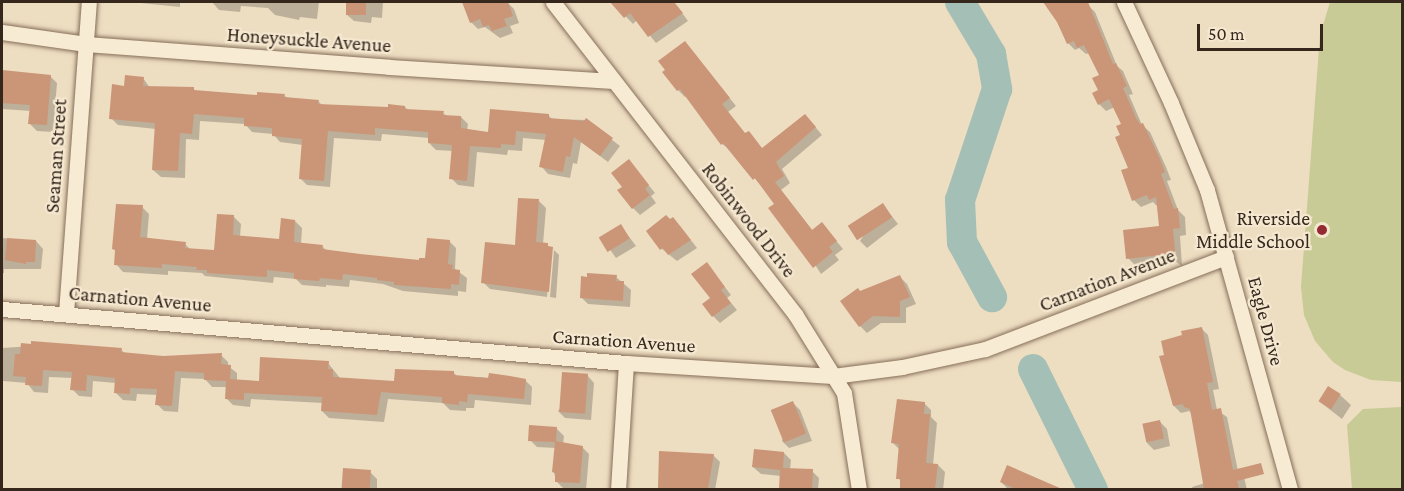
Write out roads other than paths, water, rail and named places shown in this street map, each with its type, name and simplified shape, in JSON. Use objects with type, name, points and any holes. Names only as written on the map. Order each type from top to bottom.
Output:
[{"type":"street","name":"Seaman Street","points":[[66,313],[89,2]]},
{"type":"street","name":"Robinwood Drive","points":[[553,2],[795,314],[844,393],[859,489]]},
{"type":"street","name":"Eagle Drive","points":[[1124,2],[1171,103],[1207,190],[1290,489]]},
{"type":"street","name":"Honeysuckle Avenue","points":[[2,32],[86,44],[389,68],[614,81]]},
{"type":"street","name":"Carnation Avenue","points":[[2,309],[626,363],[833,376],[902,366],[985,349],[1226,257]]},
{"type":"street","points":[[618,489],[626,363]]},
{"type":"waterway","points":[[960,2],[991,54],[997,89],[960,200],[962,242],[992,297]]},
{"type":"waterway","points":[[1033,369],[1093,490]]},
{"type":"place","name":"Riverside Middle School","points":[[1322,230]]}]
